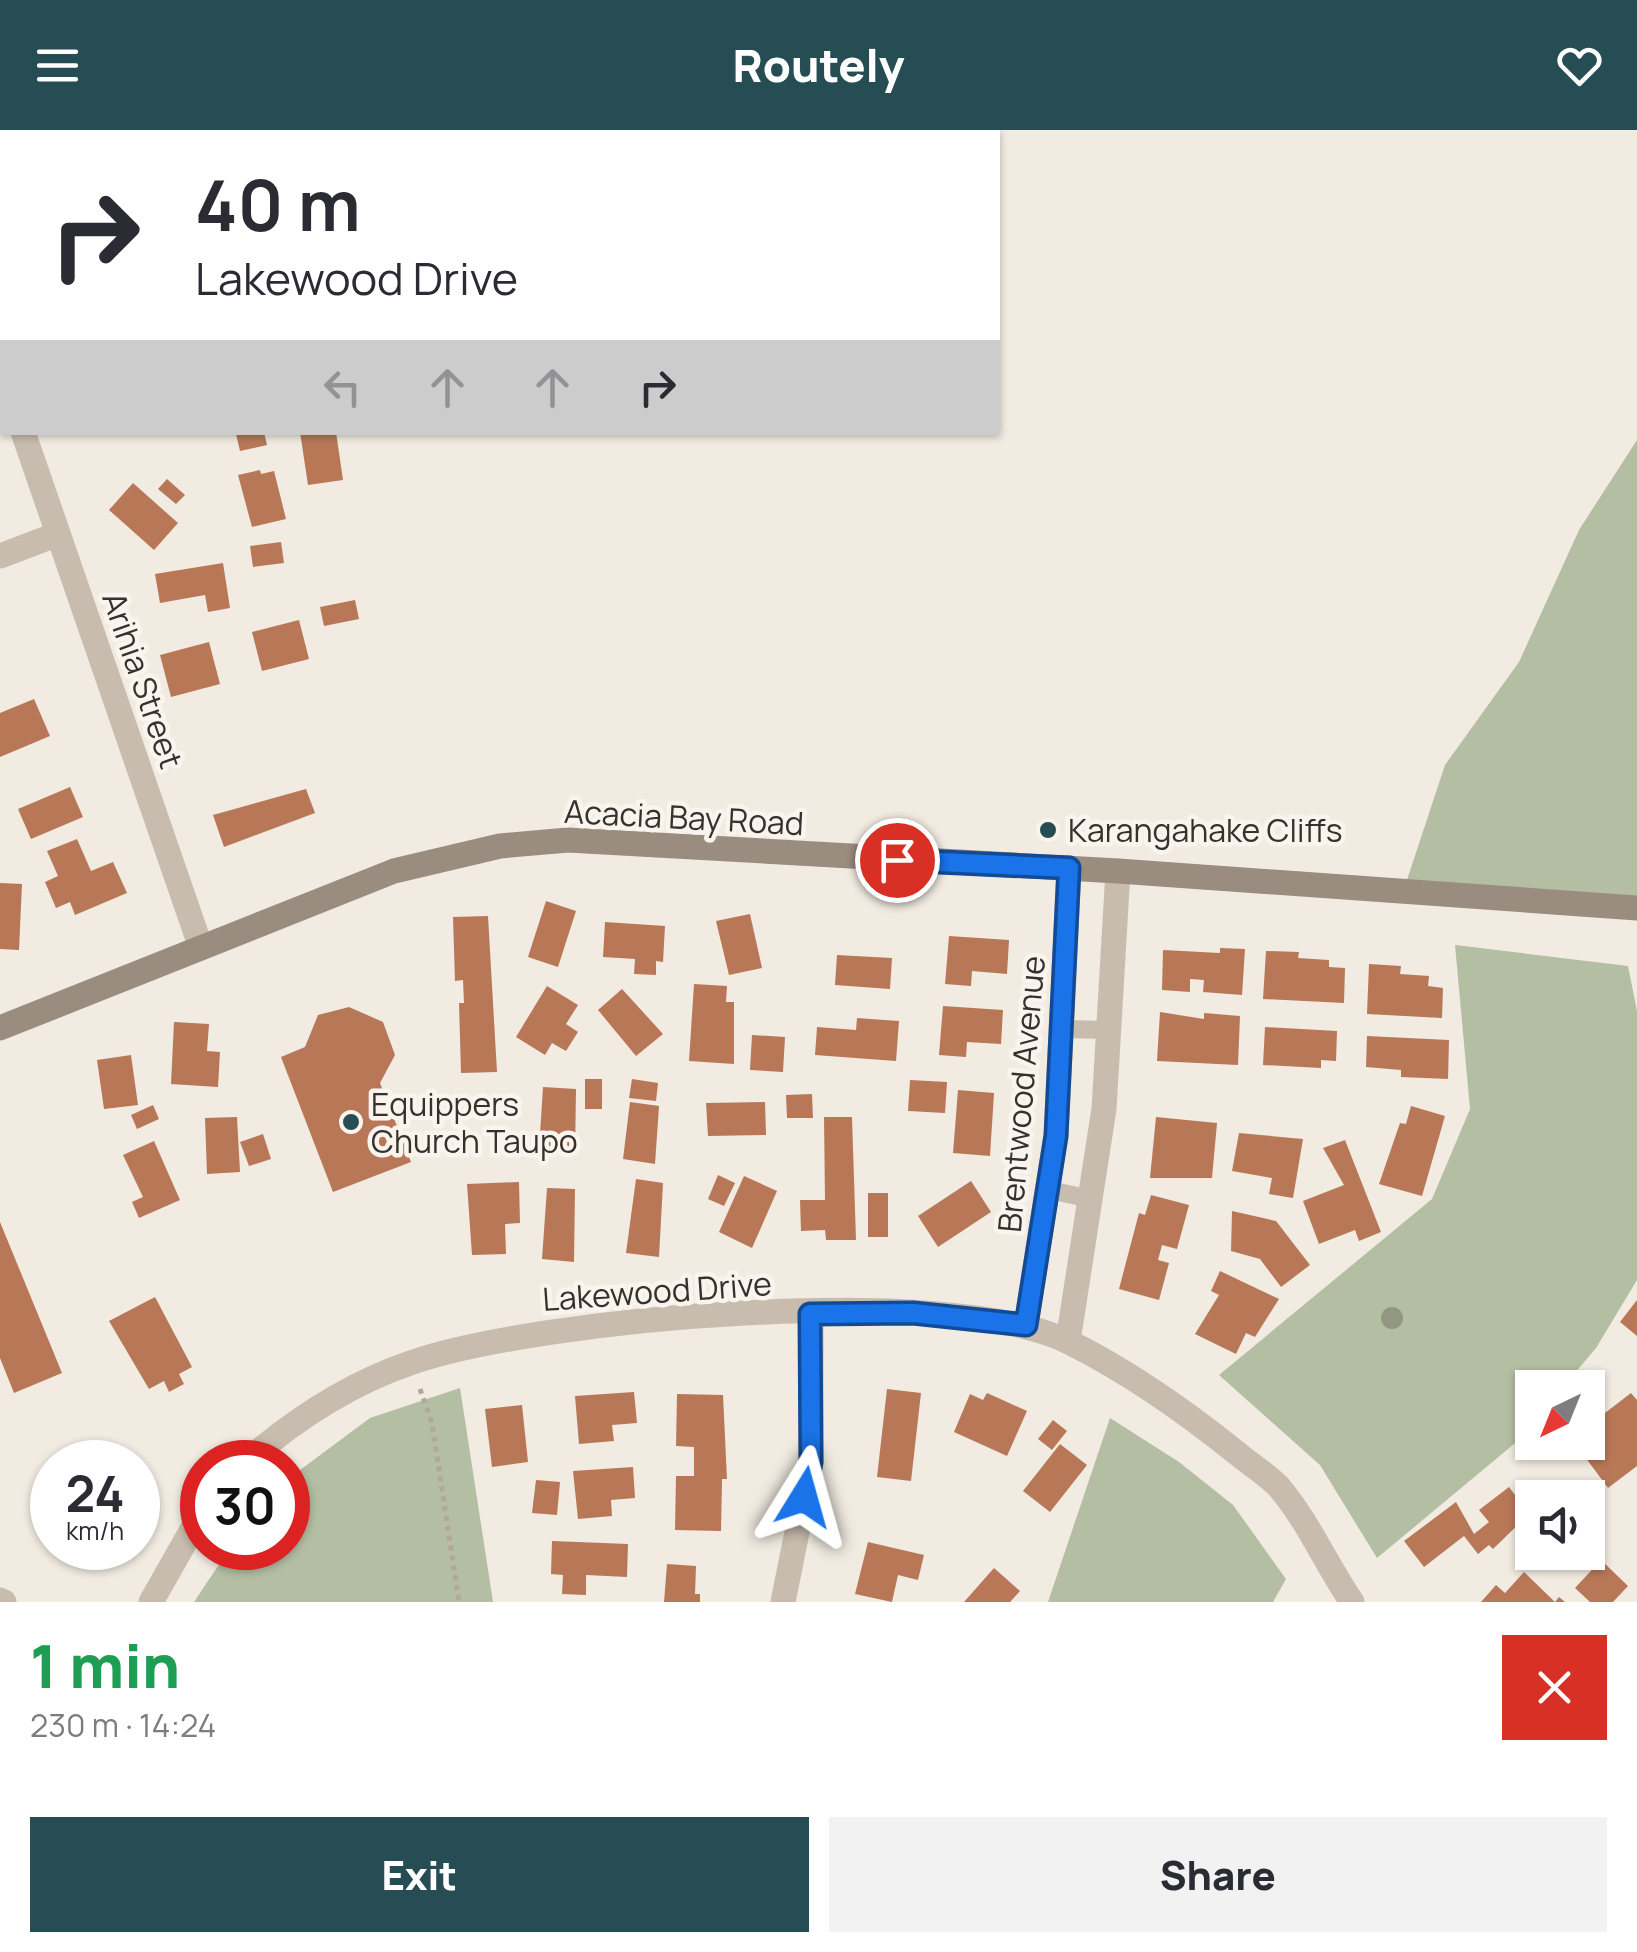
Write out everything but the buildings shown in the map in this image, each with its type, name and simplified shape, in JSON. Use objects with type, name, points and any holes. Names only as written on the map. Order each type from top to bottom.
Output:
[{"type":"street","name":"Arihia Street","points":[[24,435],[201,948]]},
{"type":"street","points":[[0,556],[58,534]]},
{"type":"street","name":"Acacia Bay Road","points":[[0,1028],[394,871],[500,846],[586,841],[1118,871],[1637,908]]},
{"type":"street","name":"Brentwood Avenue","points":[[1026,1325],[1050,1190],[1069,868]]},
{"type":"street","points":[[1068,1341],[1104,1109],[1118,871]]},
{"type":"street","name":"Lakewood Drive","points":[[274,1440],[318,1406],[411,1363],[532,1332],[672,1318],[810,1314],[913,1313],[1026,1325],[1068,1341],[1189,1414],[1279,1487],[1352,1602]]},
{"type":"street","points":[[783,1602],[811,1462],[810,1314]]},
{"type":"street","points":[[151,1602],[180,1551]]},
{"type":"lane","points":[[1062,1028],[1110,1030]]},
{"type":"lane","points":[[1050,1190],[1090,1199]]},
{"type":"path","points":[[411,1363],[432,1423],[459,1602]]},
{"type":"green space","points":[[1637,440],[1637,912],[1402,895],[1445,765],[1519,662],[1579,530]]},
{"type":"green space","points":[[1455,945],[1628,966],[1637,1011],[1637,1280],[1596,1348],[1577,1370],[1515,1370],[1515,1443],[1377,1558],[1320,1465],[1219,1375],[1432,1199],[1470,1109]]},
{"type":"green space","points":[[460,1388],[493,1602],[194,1602],[215,1570],[310,1570],[310,1463],[370,1418]]},
{"type":"green space","points":[[1110,1418],[1179,1462],[1233,1505],[1286,1579],[1273,1602],[1048,1602]]},
{"type":"place","name":"Karangahake Cliffs","points":[[1048,830]]},
{"type":"place","name":"Equippers Church Taupo","points":[[351,1122]]},
{"type":"route","points":[[804,1497],[811,1462],[810,1314],[913,1313],[1026,1325],[1050,1190],[1069,868],[897,860]]}]
